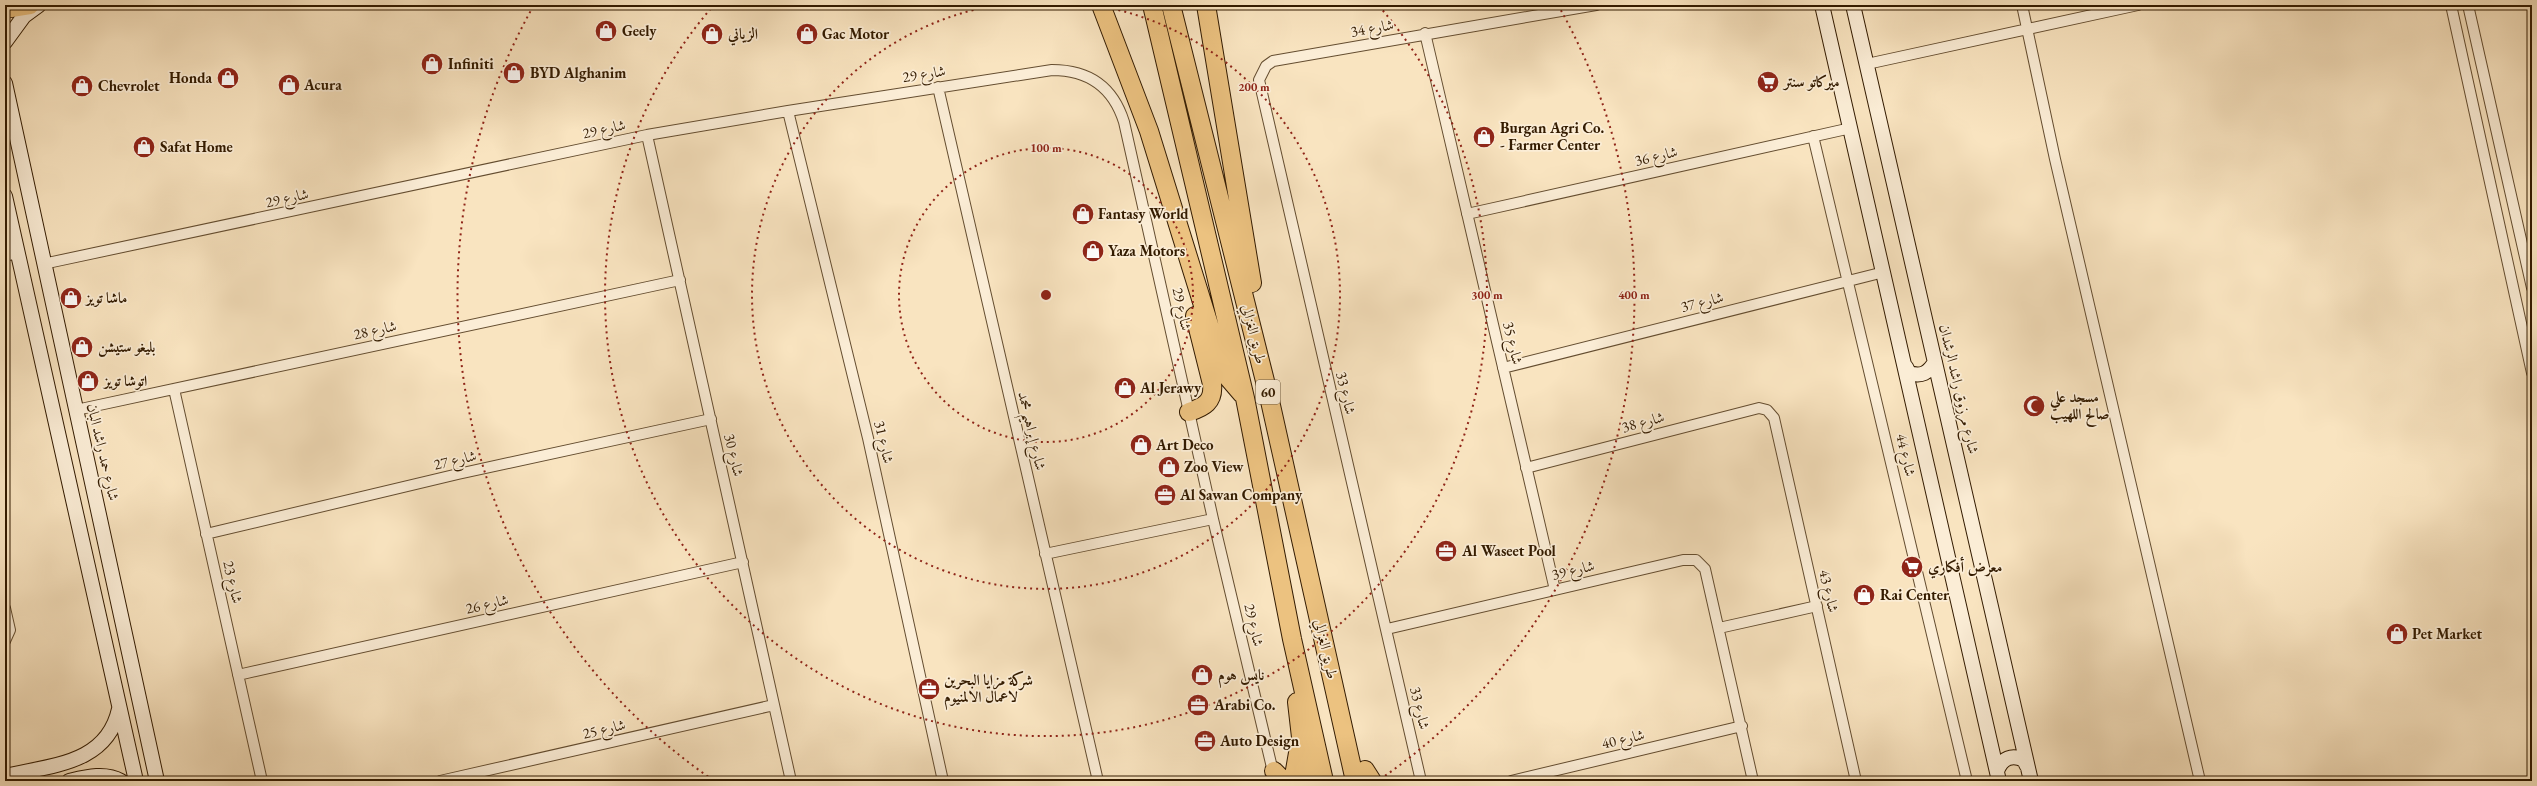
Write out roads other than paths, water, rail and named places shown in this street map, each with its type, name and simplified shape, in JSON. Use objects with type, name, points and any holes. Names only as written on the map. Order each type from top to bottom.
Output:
[{"type":"highway","points":[[5,9],[30,5]]},
{"type":"highway","points":[[1101,5],[1150,131],[1224,372],[1245,398]]},
{"type":"highway","name":"طريق الغزالي","points":[[1152,5],[1245,398],[1292,639],[1324,781]]},
{"type":"highway","name":"طريق الغزالي","points":[[1171,5],[1270,400],[1333,683],[1365,778]]},
{"type":"highway","points":[[1206,5],[1270,400]]},
{"type":"highway","points":[[1213,5],[1217,68]]},
{"type":"highway","points":[[1189,262],[1192,301],[1212,389],[1212,395],[1206,406],[1189,412]]},
{"type":"highway","points":[[1292,639],[1299,734],[1306,781]]},
{"type":"highway","points":[[1289,781],[1296,770],[1299,734]]},
{"type":"street","points":[[5,42],[24,16],[39,5]]},
{"type":"street","name":"شارع 34","points":[[1318,53],[1425,33],[1596,5]]},
{"type":"street","points":[[1822,5],[1852,128],[1998,776]]},
{"type":"street","name":"شارع مرزوق راشد الرشدان","points":[[1853,5],[2031,781]]},
{"type":"street","points":[[2022,5],[2055,159],[2200,781]]},
{"type":"street","points":[[1867,64],[2027,27],[2138,5]]},
{"type":"street","points":[[2451,5],[2532,373]]},
{"type":"street","points":[[2468,5],[2532,288]]},
{"type":"street","name":"شارع 35","points":[[1425,33],[1555,590]]},
{"type":"street","name":"شارع 33","points":[[1318,53],[1273,61],[1261,72],[1259,88],[1387,630],[1421,781]]},
{"type":"street","name":"شارع 29","points":[[43,264],[399,190],[647,135],[788,111],[1052,70],[1069,70],[1084,74],[1098,82],[1110,93],[1119,107],[1124,122],[1213,519],[1277,778]]},
{"type":"street","name":"شارع حمد راشد البان","points":[[5,84],[43,264],[113,570],[157,781]]},
{"type":"street","name":"شارع إبراهيم محمد","points":[[938,87],[1098,781]]},
{"type":"street","name":"شارع 31","points":[[788,111],[868,438],[943,781]]},
{"type":"street","name":"شارع 36","points":[[1467,214],[1852,128]]},
{"type":"street","name":"شارع 30","points":[[647,135],[791,781]]},
{"type":"street","name":"شارع 44","points":[[1813,136],[1849,281],[1967,781]]},
{"type":"street","points":[[5,196],[12,255],[90,574],[136,781]]},
{"type":"street","name":"شارع 37","points":[[1503,368],[1884,272]]},
{"type":"street","name":"شارع 28","points":[[76,410],[680,280]]},
{"type":"street","points":[[1906,367],[1909,373],[1916,376],[1924,374],[1935,362]]},
{"type":"street","name":"شارع 23","points":[[174,389],[262,781]]},
{"type":"street","name":"شارع 38","points":[[1526,468],[1759,408],[1767,410]]},
{"type":"street","name":"شارع 43","points":[[1767,410],[1774,418],[1856,781]]},
{"type":"street","name":"شارع 27","points":[[206,534],[458,474],[711,419]]},
{"type":"street","points":[[1045,554],[1213,519]]},
{"type":"street","name":"شارع 39","points":[[1387,630],[1683,560],[1696,560],[1705,569],[1754,781]]},
{"type":"street","name":"شارع 26","points":[[238,675],[743,562]]},
{"type":"street","points":[[90,574],[100,579],[105,578],[113,570]]},
{"type":"street","points":[[94,592],[103,586],[117,590]]},
{"type":"street","points":[[1719,628],[1817,606]]},
{"type":"street","points":[[5,608],[10,630],[5,641]]},
{"type":"street","name":"شارع 25","points":[[440,781],[774,705]]},
{"type":"street","points":[[5,776],[69,761],[92,752],[106,740],[116,726],[120,706]]},
{"type":"street","name":"شارع 40","points":[[1511,781],[1742,726]]},
{"type":"street","points":[[1998,776],[2004,759],[2011,756],[2024,760],[2028,766]]},
{"type":"street","points":[[69,761],[75,763],[78,769],[72,780]]},
{"type":"street","points":[[72,780],[107,776],[121,781]]},
{"type":"place","name":"Geely","points":[[606,31]]},
{"type":"place","name":"الزياني","points":[[712,34]]},
{"type":"place","name":"Gac Motor","points":[[807,34]]},
{"type":"place","name":"Infiniti","points":[[432,64]]},
{"type":"place","name":"BYD Alghanim","points":[[514,73]]},
{"type":"place","name":"Honda","points":[[228,78]]},
{"type":"place","name":"ميركاتو سنتر","points":[[1768,82]]},
{"type":"place","name":"Acura","points":[[289,85]]},
{"type":"place","name":"Chevrolet","points":[[82,86]]},
{"type":"place","name":"Burgan Agri Co. - Farmer Center","points":[[1484,137]]},
{"type":"place","name":"Safat Home","points":[[144,147]]},
{"type":"place","name":"Fantasy World","points":[[1083,214]]},
{"type":"place","name":"Yaza Motors","points":[[1093,251]]},
{"type":"place","name":"ماشا تويز","points":[[71,298]]},
{"type":"place","name":"بليغو ستيشن","points":[[82,347]]},
{"type":"place","name":"اتوشا تويز","points":[[88,381]]},
{"type":"place","name":"Al Jerawy","points":[[1125,388]]},
{"type":"place","name":"مسجد علي صالح اللهيب","points":[[2034,406]]},
{"type":"place","name":"Art Deco","points":[[1141,445]]},
{"type":"place","name":"Zoo View","points":[[1169,467]]},
{"type":"place","name":"Al Sawan Company","points":[[1165,495]]},
{"type":"place","name":"Al Waseet Pool","points":[[1446,551]]},
{"type":"place","name":"معرض أفكاري","points":[[1912,567]]},
{"type":"place","name":"Rai Center","points":[[1864,595]]},
{"type":"place","name":"Pet Market","points":[[2397,634]]},
{"type":"place","name":"نايس هوم","points":[[1202,675]]},
{"type":"place","name":"شركة مزايا البحرين لاعمال الالمنيوم","points":[[929,689]]},
{"type":"place","name":"Arabi Co.","points":[[1198,705]]},
{"type":"place","name":"Auto Design","points":[[1205,741]]}]
